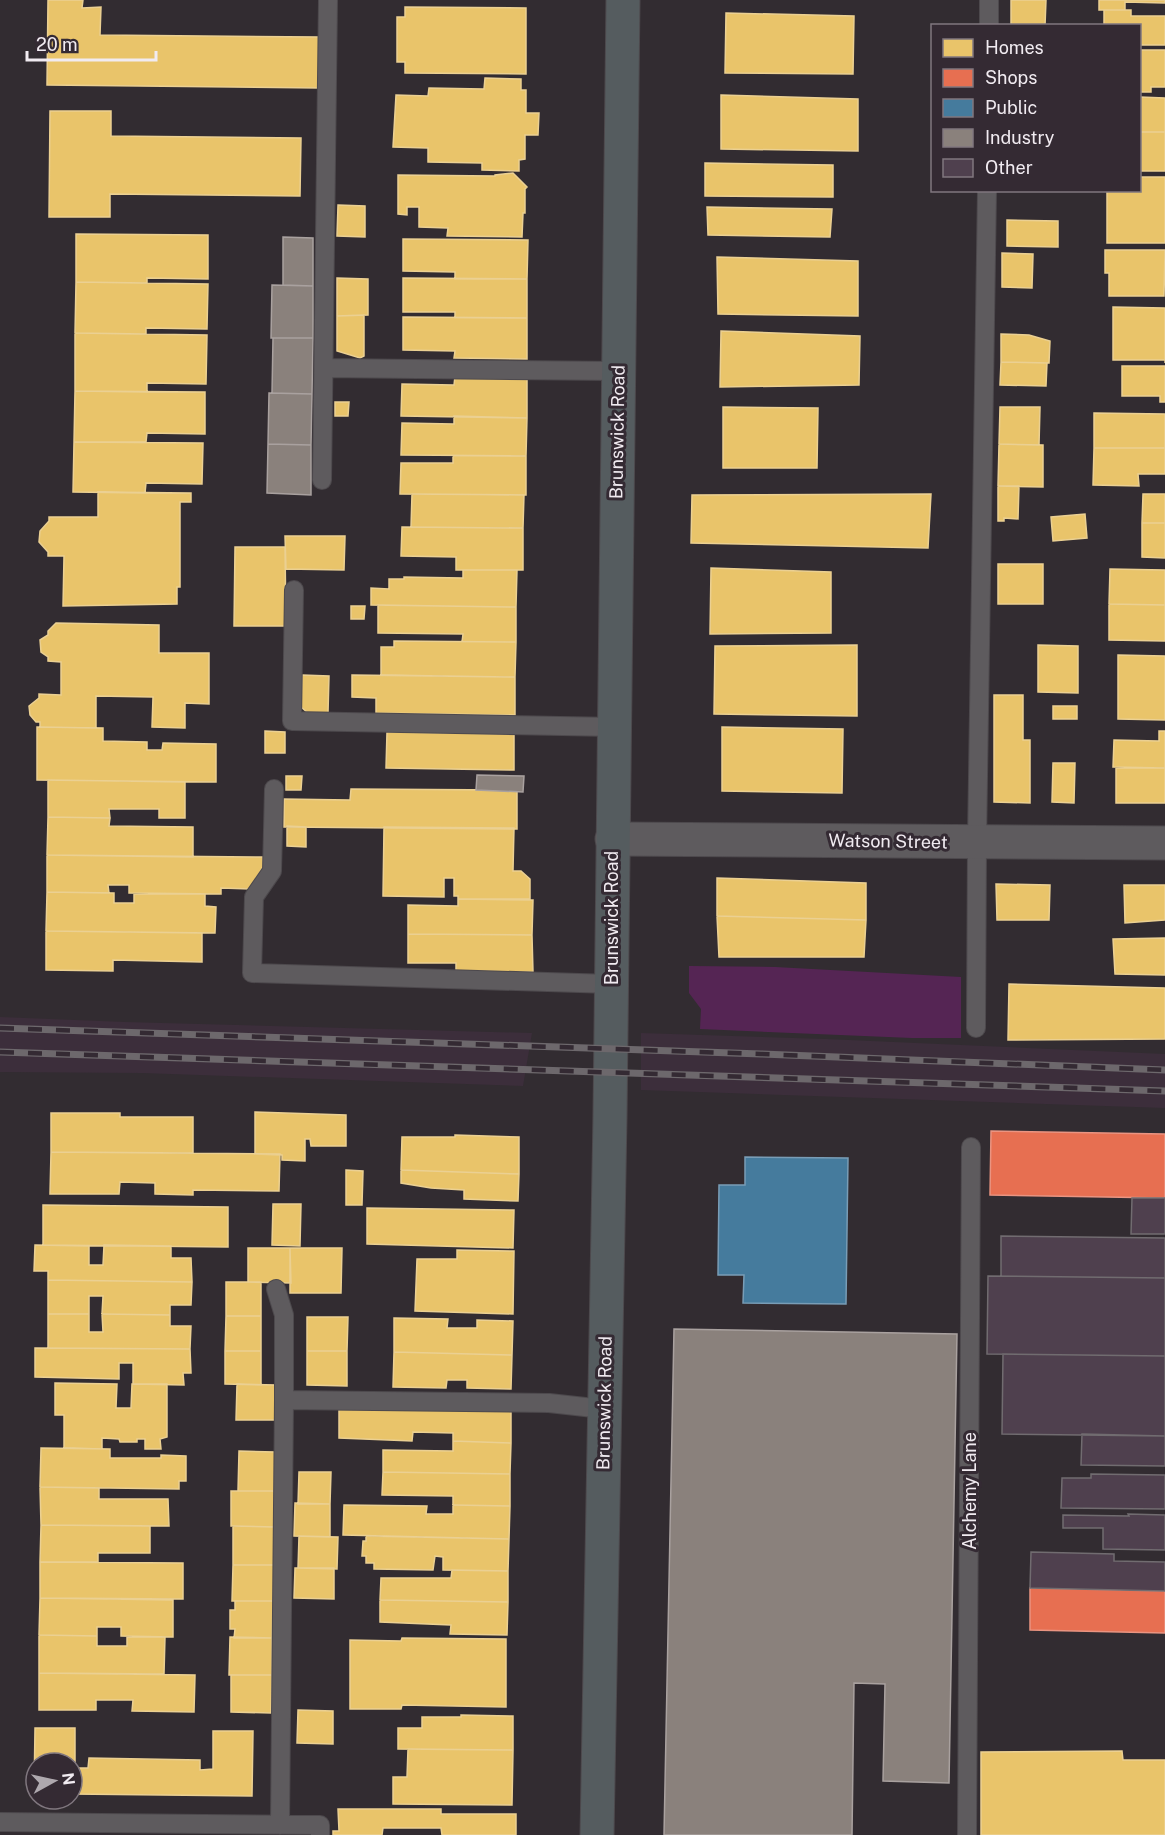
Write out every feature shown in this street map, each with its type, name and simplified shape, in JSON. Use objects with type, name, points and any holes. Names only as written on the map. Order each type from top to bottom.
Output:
[{"type":"main road","name":"Brunswick Road","points":[[597,1835],[610,1116],[623,0]]},
{"type":"street","name":"Watson Street","points":[[612,839],[1165,843]]},
{"type":"lane","points":[[322,480],[328,0]]},
{"type":"lane","points":[[989,0],[989,24]]},
{"type":"lane","points":[[976,1028],[987,192]]},
{"type":"lane","points":[[324,368],[618,371]]},
{"type":"lane","points":[[294,590],[292,721],[614,727]]},
{"type":"lane","points":[[274,789],[272,870],[254,897],[252,973],[611,984]]},
{"type":"lane","name":"Alchemy Lane","points":[[967,1835],[971,1147]]},
{"type":"lane","points":[[276,1289],[284,1315],[280,1825]]},
{"type":"lane","points":[[284,1400],[549,1403],[603,1409]]},
{"type":"lane","points":[[0,1822],[320,1825],[320,1835]]},
{"type":"shaded area","points":[[689,966],[775,967],[961,977],[961,1038],[700,1029],[701,1009],[689,993]]},
{"type":"shaded area","points":[[0,1017],[532,1033],[523,1086],[142,1073],[0,1072]]},
{"type":"shaded area","points":[[641,1033],[1165,1054],[1165,1108],[641,1090]]},
{"type":"building: Homes","points":[[48,0],[83,0],[82,8],[101,7],[100,35],[320,37],[319,88],[47,85]]},
{"type":"building: Homes","points":[[1011,0],[1046,0],[1045,24],[1011,24]]},
{"type":"building: Homes","points":[[1099,0],[1165,0],[1165,3],[1125,2],[1125,10],[1099,10]]},
{"type":"building: Homes","points":[[405,7],[526,8],[526,74],[405,73],[405,62],[397,62],[397,17],[405,17]]},
{"type":"building: Homes","points":[[1104,10],[1131,10],[1131,16],[1165,16],[1165,45],[1141,45],[1141,24],[1104,24]]},
{"type":"building: Homes","points":[[726,13],[854,16],[853,74],[725,73]]},
{"type":"building: Homes","points":[[1141,50],[1165,50],[1165,87],[1151,87],[1151,92],[1141,92]]},
{"type":"building: Homes","points":[[485,78],[521,79],[521,90],[526,90],[526,113],[539,113],[538,135],[525,135],[525,159],[519,160],[519,171],[482,170],[482,163],[428,162],[428,148],[393,147],[396,95],[428,96],[429,88],[484,89]]},
{"type":"building: Homes","points":[[721,95],[858,99],[858,151],[721,149]]},
{"type":"building: Homes","points":[[1141,97],[1165,98],[1165,132],[1141,132]]},
{"type":"building: Homes","points":[[50,111],[111,111],[111,136],[301,138],[300,196],[110,194],[110,217],[49,217]]},
{"type":"building: Homes","points":[[1141,132],[1165,132],[1165,171],[1141,171]]},
{"type":"building: Homes","points":[[705,163],[833,165],[833,197],[705,196]]},
{"type":"building: Homes","points":[[513,173],[527,187],[522,237],[447,236],[448,228],[419,227],[419,207],[407,207],[407,215],[398,214],[398,175],[495,176]]},
{"type":"building: Homes","points":[[1141,177],[1165,177],[1165,243],[1107,243],[1107,192],[1141,192]]},
{"type":"building: Homes","points":[[338,205],[365,206],[365,237],[337,236]]},
{"type":"building: Homes","points":[[707,207],[832,209],[830,237],[708,235]]},
{"type":"building: Homes","points":[[1007,220],[1058,221],[1058,247],[1007,246]]},
{"type":"building: Homes","points":[[76,234],[208,235],[208,279],[147,278],[147,283],[76,282]]},
{"type":"building: Homes","points":[[403,239],[528,240],[527,279],[455,279],[455,272],[403,271]]},
{"type":"building: Homes","points":[[1105,250],[1165,250],[1164,296],[1109,296],[1109,273],[1105,273]]},
{"type":"building: Homes","points":[[1002,253],[1033,254],[1032,288],[1002,287]]},
{"type":"building: Homes","points":[[717,257],[858,261],[858,316],[718,314]]},
{"type":"building: Homes","points":[[337,278],[368,279],[368,315],[337,316]]},
{"type":"building: Homes","points":[[403,278],[527,279],[527,318],[455,318],[455,312],[403,312]]},
{"type":"building: Homes","points":[[76,282],[208,284],[207,329],[146,328],[146,334],[75,333]]},
{"type":"building: Homes","points":[[1113,307],[1165,308],[1165,360],[1113,360]]},
{"type":"building: Homes","points":[[364,315],[364,356],[360,358],[337,351],[337,316]]},
{"type":"building: Homes","points":[[403,317],[527,318],[527,359],[454,358],[455,351],[403,350]]},
{"type":"building: Homes","points":[[721,331],[860,336],[859,385],[720,387]]},
{"type":"building: Homes","points":[[75,333],[207,335],[206,384],[147,383],[147,392],[75,391]]},
{"type":"building: Homes","points":[[1001,334],[1029,335],[1050,341],[1049,363],[1001,362]]},
{"type":"building: Homes","points":[[1001,362],[1047,363],[1046,386],[1000,385]]},
{"type":"building: Homes","points":[[1122,366],[1165,366],[1165,402],[1160,402],[1160,396],[1122,396]]},
{"type":"building: Homes","points":[[455,376],[527,377],[527,418],[401,416],[402,384],[454,385]]},
{"type":"building: Homes","points":[[75,391],[205,392],[205,434],[147,433],[146,442],[74,442]]},
{"type":"building: Homes","points":[[335,402],[349,402],[348,416],[335,416]]},
{"type":"building: Homes","points":[[723,407],[818,408],[817,468],[723,468]]},
{"type":"building: Homes","points":[[1000,407],[1040,407],[1039,445],[999,444]]},
{"type":"building: Homes","points":[[1094,413],[1165,414],[1165,448],[1094,448]]},
{"type":"building: Homes","points":[[454,416],[527,418],[526,456],[401,455],[402,423],[454,424]]},
{"type":"building: Homes","points":[[74,442],[203,443],[202,484],[146,483],[145,493],[73,492]]},
{"type":"building: Homes","points":[[999,444],[1043,445],[1043,487],[998,486]]},
{"type":"building: Homes","points":[[1094,448],[1165,448],[1165,474],[1138,474],[1139,486],[1093,485]]},
{"type":"building: Homes","points":[[453,456],[526,456],[526,495],[400,494],[401,463],[453,463]]},
{"type":"building: Homes","points":[[998,486],[1019,486],[1018,519],[1004,518],[1004,521],[998,521]]},
{"type":"building: Homes","points":[[98,492],[191,493],[191,502],[180,502],[180,587],[177,587],[177,604],[63,606],[64,556],[48,556],[48,552],[39,542],[40,531],[49,521],[49,517],[98,517]]},
{"type":"building: Homes","points":[[412,494],[524,495],[523,528],[411,527]]},
{"type":"building: Homes","points":[[931,494],[928,548],[691,543],[692,495]]},
{"type":"building: Homes","points":[[1143,494],[1165,494],[1165,523],[1142,523]]},
{"type":"building: Homes","points":[[1085,514],[1087,538],[1053,541],[1051,517]]},
{"type":"building: Homes","points":[[1142,523],[1165,523],[1165,558],[1142,557]]},
{"type":"building: Homes","points":[[402,527],[523,528],[523,570],[456,570],[456,557],[401,556]]},
{"type":"building: Homes","points":[[285,536],[345,536],[344,570],[286,569]]},
{"type":"building: Homes","points":[[235,547],[285,547],[286,626],[234,626]]},
{"type":"building: Homes","points":[[998,564],[1043,564],[1043,604],[998,604]]},
{"type":"building: Homes","points":[[711,568],[831,572],[831,633],[710,634]]},
{"type":"building: Homes","points":[[1110,569],[1165,570],[1165,605],[1109,604]]},
{"type":"building: Homes","points":[[463,570],[517,570],[516,607],[371,605],[371,588],[389,589],[389,579],[463,578]]},
{"type":"building: Homes","points":[[1109,604],[1165,605],[1165,641],[1109,640]]},
{"type":"building: Homes","points":[[378,605],[516,607],[516,642],[462,642],[463,634],[378,633]]},
{"type":"building: Homes","points":[[351,606],[365,606],[364,619],[351,619]]},
{"type":"building: Homes","points":[[56,623],[159,625],[159,653],[209,653],[209,704],[185,703],[185,728],[152,727],[153,697],[96,696],[96,728],[40,727],[40,722],[36,722],[30,715],[29,706],[39,698],[39,694],[61,695],[61,662],[48,661],[48,657],[41,652],[40,640],[48,635],[48,631]]},
{"type":"building: Homes","points":[[394,641],[516,642],[515,677],[381,675],[381,647],[394,647]]},
{"type":"building: Homes","points":[[857,645],[857,716],[714,714],[715,646]]},
{"type":"building: Homes","points":[[1038,645],[1078,646],[1078,693],[1038,692]]},
{"type":"building: Homes","points":[[1118,655],[1165,656],[1165,720],[1118,719]]},
{"type":"building: Homes","points":[[302,675],[329,676],[328,713],[308,713],[301,707]]},
{"type":"building: Homes","points":[[352,675],[515,677],[515,715],[376,713],[376,698],[352,697]]},
{"type":"building: Homes","points":[[994,695],[1023,695],[1023,740],[1030,740],[1030,803],[994,802]]},
{"type":"building: Homes","points":[[1053,706],[1077,706],[1077,719],[1053,719]]},
{"type":"building: Homes","points":[[37,727],[103,728],[103,741],[147,742],[147,750],[162,750],[163,743],[216,744],[216,782],[37,780]]},
{"type":"building: Homes","points":[[722,727],[843,729],[842,793],[722,791]]},
{"type":"building: Homes","points":[[265,731],[285,732],[285,753],[265,753]]},
{"type":"building: Homes","points":[[1159,731],[1165,731],[1165,768],[1113,767],[1114,740],[1159,741]]},
{"type":"building: Homes","points":[[387,732],[514,734],[514,770],[386,768]]},
{"type":"building: Homes","points":[[1053,763],[1075,763],[1074,803],[1052,802]]},
{"type":"building: Homes","points":[[1116,768],[1165,768],[1165,803],[1116,803]]},
{"type":"building: Homes","points":[[286,776],[302,776],[301,790],[286,790]]},
{"type":"building: Homes","points":[[48,780],[185,782],[185,818],[159,818],[159,809],[109,809],[110,818],[48,817]]},
{"type":"building: Homes","points":[[351,789],[517,790],[517,829],[284,827],[284,799],[350,800]]},
{"type":"building: Homes","points":[[48,817],[110,818],[109,826],[193,827],[193,857],[47,855]]},
{"type":"building: Homes","points":[[287,826],[306,827],[306,847],[287,846]]},
{"type":"building: Homes","points":[[384,827],[514,828],[513,871],[521,871],[530,879],[530,899],[458,899],[458,896],[454,896],[454,878],[444,878],[444,897],[383,896]]},
{"type":"building: Homes","points":[[47,855],[263,857],[263,867],[250,889],[221,888],[221,894],[129,893],[129,885],[108,885],[109,893],[47,892]]},
{"type":"building: Homes","points":[[717,878],[866,883],[866,920],[717,916]]},
{"type":"building: Homes","points":[[996,884],[1050,885],[1049,920],[997,920]]},
{"type":"building: Homes","points":[[1124,885],[1165,885],[1165,920],[1125,923]]},
{"type":"building: Homes","points":[[47,892],[114,893],[114,903],[134,903],[134,894],[205,894],[205,906],[216,907],[215,933],[46,931]]},
{"type":"building: Homes","points":[[458,899],[533,900],[532,935],[408,934],[408,905],[458,906]]},
{"type":"building: Homes","points":[[717,916],[866,920],[864,957],[719,957]]},
{"type":"building: Homes","points":[[46,931],[202,933],[202,962],[113,960],[113,971],[46,970]]},
{"type":"building: Homes","points":[[408,934],[532,935],[533,972],[456,971],[456,963],[408,963]]},
{"type":"building: Homes","points":[[1165,938],[1165,975],[1115,974],[1113,939]]},
{"type":"building: Homes","points":[[1009,984],[1165,988],[1165,1039],[1008,1040]]},
{"type":"building: Homes","points":[[255,1112],[346,1115],[346,1146],[311,1146],[310,1139],[305,1139],[305,1161],[282,1160],[282,1155],[255,1154]]},
{"type":"building: Homes","points":[[51,1113],[120,1113],[120,1117],[193,1117],[193,1153],[51,1152]]},
{"type":"building: Homes","points":[[455,1135],[519,1137],[519,1174],[401,1170],[402,1137],[455,1137]]},
{"type":"building: Homes","points":[[51,1152],[280,1154],[279,1191],[193,1190],[193,1195],[155,1194],[155,1183],[120,1182],[119,1194],[50,1194]]},
{"type":"building: Homes","points":[[346,1170],[363,1171],[362,1205],[346,1205]]},
{"type":"building: Homes","points":[[401,1170],[519,1174],[518,1201],[464,1199],[464,1190],[401,1183]]},
{"type":"building: Homes","points":[[273,1204],[301,1204],[300,1246],[272,1245]]},
{"type":"building: Homes","points":[[43,1205],[228,1207],[228,1247],[43,1245]]},
{"type":"building: Homes","points":[[367,1208],[514,1210],[513,1248],[367,1244]]},
{"type":"building: Homes","points":[[35,1245],[89,1246],[89,1265],[103,1265],[104,1245],[171,1246],[171,1258],[191,1258],[192,1282],[48,1280],[48,1271],[34,1271]]},
{"type":"building: Homes","points":[[248,1248],[290,1248],[291,1283],[248,1282]]},
{"type":"building: Homes","points":[[290,1248],[342,1248],[341,1293],[290,1293]]},
{"type":"building: Homes","points":[[457,1250],[514,1251],[513,1314],[415,1311],[417,1259],[457,1259]]},
{"type":"building: Homes","points":[[48,1280],[192,1282],[191,1305],[170,1305],[170,1315],[102,1314],[103,1296],[89,1296],[89,1314],[48,1314]]},
{"type":"building: Homes","points":[[226,1282],[261,1282],[261,1316],[226,1316]]},
{"type":"building: Homes","points":[[48,1314],[89,1314],[89,1332],[103,1332],[102,1314],[170,1315],[170,1326],[191,1326],[190,1349],[48,1348]]},
{"type":"building: Homes","points":[[226,1316],[261,1316],[261,1351],[225,1351]]},
{"type":"building: Homes","points":[[307,1317],[348,1317],[347,1351],[307,1351]]},
{"type":"building: Homes","points":[[394,1318],[448,1319],[447,1328],[477,1328],[477,1320],[513,1321],[512,1355],[394,1352]]},
{"type":"building: Homes","points":[[35,1348],[190,1349],[191,1373],[183,1373],[184,1385],[133,1384],[133,1363],[119,1363],[119,1379],[35,1377]]},
{"type":"building: Homes","points":[[225,1351],[261,1351],[261,1385],[225,1384]]},
{"type":"building: Homes","points":[[307,1351],[347,1351],[347,1386],[307,1385]]},
{"type":"building: Homes","points":[[394,1352],[512,1355],[511,1389],[467,1388],[467,1380],[447,1380],[446,1388],[393,1387]]},
{"type":"building: Homes","points":[[55,1383],[117,1384],[116,1408],[131,1408],[132,1384],[167,1384],[167,1437],[160,1439],[161,1449],[145,1449],[145,1439],[137,1439],[137,1442],[120,1442],[119,1439],[102,1438],[102,1449],[64,1448],[64,1415],[55,1415]]},
{"type":"building: Homes","points":[[237,1384],[276,1385],[276,1420],[236,1420]]},
{"type":"building: Homes","points":[[339,1409],[511,1410],[511,1443],[453,1441],[453,1433],[413,1432],[412,1441],[339,1438]]},
{"type":"building: Homes","points":[[453,1441],[511,1443],[510,1474],[383,1472],[383,1450],[453,1451]]},
{"type":"building: Homes","points":[[41,1448],[110,1449],[110,1458],[186,1456],[186,1481],[179,1481],[179,1489],[40,1487]]},
{"type":"building: Homes","points":[[239,1451],[275,1452],[274,1491],[238,1491]]},
{"type":"building: Homes","points":[[299,1472],[331,1472],[330,1504],[298,1504]]},
{"type":"building: Homes","points":[[383,1472],[510,1474],[510,1506],[453,1505],[453,1496],[382,1495]]},
{"type":"building: Homes","points":[[40,1487],[99,1488],[99,1499],[168,1499],[169,1526],[41,1525]]},
{"type":"building: Homes","points":[[231,1491],[274,1491],[274,1527],[231,1526]]},
{"type":"building: Homes","points":[[295,1503],[330,1504],[330,1537],[294,1536]]},
{"type":"building: Homes","points":[[344,1505],[427,1506],[426,1514],[453,1514],[453,1505],[510,1506],[509,1539],[343,1535]]},
{"type":"building: Homes","points":[[41,1525],[150,1526],[150,1553],[98,1553],[98,1562],[40,1562]]},
{"type":"building: Homes","points":[[233,1526],[274,1527],[274,1565],[233,1565]]},
{"type":"building: Homes","points":[[299,1536],[338,1537],[337,1569],[298,1568]]},
{"type":"building: Homes","points":[[366,1536],[509,1539],[508,1571],[443,1570],[443,1557],[435,1556],[433,1570],[374,1569],[374,1563],[366,1563],[366,1556],[362,1556],[363,1541],[366,1541]]},
{"type":"building: Homes","points":[[40,1562],[183,1563],[183,1599],[40,1598]]},
{"type":"building: Homes","points":[[233,1565],[274,1565],[273,1601],[232,1601]]},
{"type":"building: Homes","points":[[295,1568],[334,1568],[334,1599],[294,1598]]},
{"type":"building: Homes","points":[[452,1570],[508,1571],[508,1602],[380,1600],[381,1578],[451,1578]]},
{"type":"building: Homes","points":[[40,1598],[173,1600],[173,1637],[121,1636],[121,1627],[97,1627],[97,1636],[39,1635]]},
{"type":"building: Homes","points":[[380,1600],[508,1602],[507,1635],[450,1634],[451,1625],[380,1622]]},
{"type":"building: Homes","points":[[235,1601],[273,1601],[272,1638],[234,1638],[235,1629],[230,1629],[230,1610],[235,1610]]},
{"type":"building: Homes","points":[[39,1635],[97,1636],[97,1646],[127,1646],[127,1637],[165,1637],[164,1674],[39,1673]]},
{"type":"building: Homes","points":[[230,1637],[272,1638],[272,1675],[229,1675]]},
{"type":"building: Homes","points":[[402,1638],[506,1639],[506,1707],[402,1705],[401,1709],[350,1709],[350,1640],[401,1641]]},
{"type":"building: Homes","points":[[39,1673],[195,1675],[194,1712],[132,1711],[133,1700],[96,1700],[96,1710],[39,1710]]},
{"type":"building: Homes","points":[[231,1675],[272,1675],[271,1713],[231,1712]]},
{"type":"building: Homes","points":[[298,1710],[333,1711],[333,1744],[297,1743]]},
{"type":"building: Homes","points":[[461,1715],[513,1716],[513,1750],[398,1749],[398,1728],[422,1728],[422,1717],[461,1717]]},
{"type":"building: Homes","points":[[35,1728],[75,1728],[75,1751],[35,1751]]},
{"type":"building: Homes","points":[[213,1731],[253,1731],[252,1796],[84,1794],[84,1768],[88,1768],[89,1758],[200,1760],[200,1770],[213,1769]]},
{"type":"building: Homes","points":[[408,1749],[513,1750],[512,1805],[393,1804],[393,1777],[407,1777]]},
{"type":"building: Homes","points":[[1122,1751],[1123,1760],[1165,1760],[1165,1835],[981,1835],[981,1752]]},
{"type":"building: Homes","points":[[338,1809],[441,1809],[441,1814],[516,1814],[516,1835],[442,1835],[441,1828],[383,1828],[382,1835],[333,1835],[333,1831],[339,1831]]},
{"type":"building: Shops","points":[[991,1131],[1165,1134],[1165,1198],[990,1195]]},
{"type":"building: Shops","points":[[1030,1588],[1165,1591],[1165,1633],[1030,1630]]},
{"type":"building: Public","points":[[745,1157],[848,1158],[846,1304],[743,1303],[744,1275],[718,1275],[719,1185],[745,1185]]},
{"type":"building: Industry","points":[[283,237],[313,238],[313,286],[283,285]]},
{"type":"building: Industry","points":[[272,285],[313,286],[313,338],[271,338]]},
{"type":"building: Industry","points":[[273,338],[313,338],[312,394],[272,393]]},
{"type":"building: Industry","points":[[269,393],[312,394],[311,445],[268,444]]},
{"type":"building: Industry","points":[[268,444],[311,445],[311,495],[267,493]]},
{"type":"building: Industry","points":[[477,775],[524,776],[523,792],[476,790]]},
{"type":"building: Industry","points":[[674,1329],[957,1334],[949,1783],[883,1781],[885,1684],[854,1683],[852,1835],[664,1835]]},
{"type":"building: Other","points":[[1132,1198],[1165,1198],[1165,1234],[1131,1234]]},
{"type":"building: Other","points":[[1001,1236],[1165,1238],[1165,1278],[1001,1276]]},
{"type":"building: Other","points":[[988,1276],[1165,1278],[1165,1356],[987,1354]]},
{"type":"building: Other","points":[[1003,1354],[1165,1356],[1165,1436],[1002,1434]]},
{"type":"building: Other","points":[[1082,1434],[1165,1436],[1165,1466],[1081,1465]]},
{"type":"building: Other","points":[[1091,1474],[1165,1475],[1165,1509],[1061,1508],[1062,1478],[1091,1478]]},
{"type":"building: Other","points":[[1128,1514],[1165,1515],[1165,1550],[1103,1549],[1103,1528],[1063,1528],[1063,1515],[1129,1516]]},
{"type":"building: Other","points":[[1031,1552],[1114,1554],[1114,1561],[1165,1562],[1165,1591],[1030,1588]]},
{"type":"railway","points":[[0,1028],[1165,1070]]},
{"type":"railway","points":[[0,1052],[1165,1091]]}]
